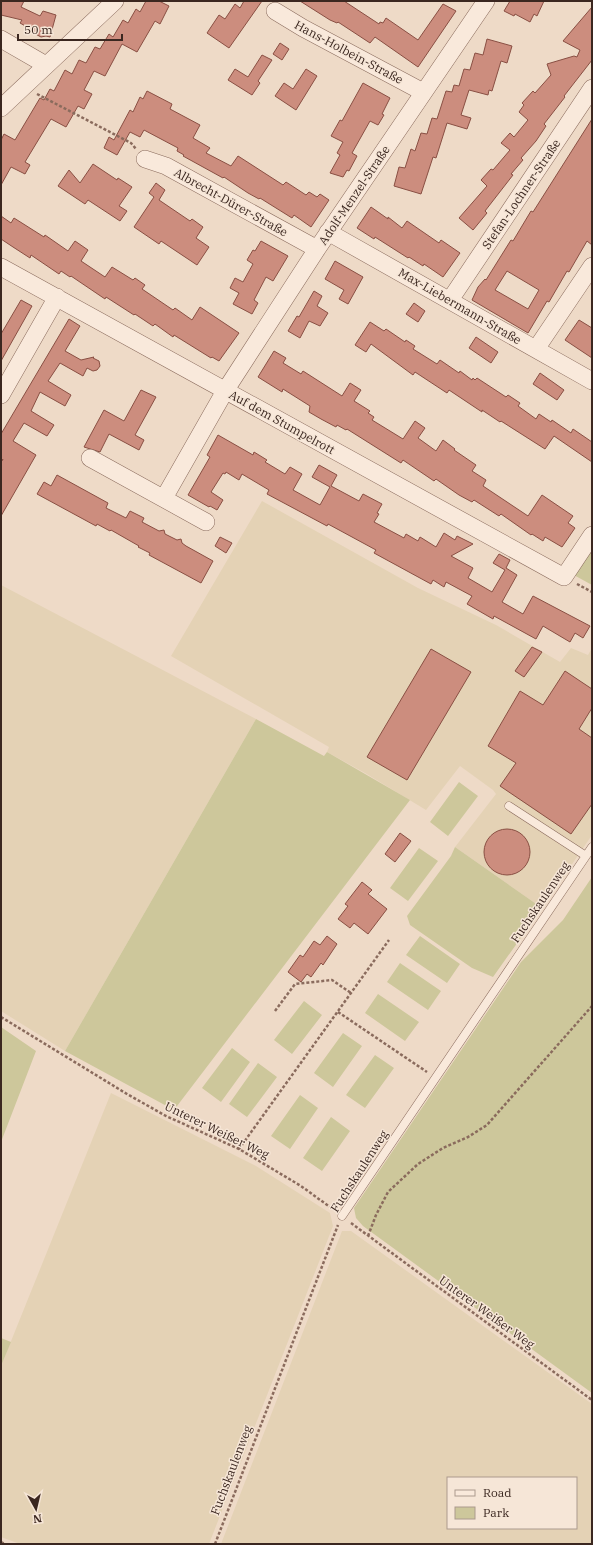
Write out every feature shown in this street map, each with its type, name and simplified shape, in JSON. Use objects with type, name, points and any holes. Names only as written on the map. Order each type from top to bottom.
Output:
[{"type":"street","points":[[1,108],[115,1]]},
{"type":"street","name":"Adolf-Menzel-Straße","points":[[164,498],[225,391],[328,232],[486,1]]},
{"type":"street","name":"Hans-Holbein-Straße","points":[[275,11],[303,28],[424,92]]},
{"type":"street","points":[[1,39],[46,65]]},
{"type":"street","name":"Stefan-Lochner-Straße","points":[[450,300],[592,88]]},
{"type":"street","name":"Albrecht-Dürer-Straße","points":[[144,159],[166,166],[317,249]]},
{"type":"street","name":"Max-Liebermann-Straße","points":[[328,232],[592,381]]},
{"type":"street","points":[[536,349],[592,266]]},
{"type":"street","name":"Auf dem Stumpelrott","points":[[1,267],[564,577],[592,535]]},
{"type":"street","points":[[1,395],[57,297]]},
{"type":"street","points":[[90,458],[206,522]]},
{"type":"lane","points":[[509,806],[586,856]]},
{"type":"lane","name":"Fuchskaulenweg","points":[[342,1216],[592,847]]},
{"type":"path","points":[[25,87],[131,143],[144,159]]},
{"type":"path","points":[[239,1149],[389,940]]},
{"type":"path","points":[[275,1011],[295,984],[332,980],[351,993]]},
{"type":"path","points":[[368,1236],[376,1215],[388,1192],[424,1160],[442,1148],[468,1137],[487,1125],[592,1006]]},
{"type":"path","points":[[338,1012],[436,1078]]},
{"type":"path","name":"Unterer Weißer Weg","points":[[1,1017],[127,1094],[166,1116],[239,1149],[301,1186],[592,1400]]},
{"type":"path","name":"Fuchskaulenweg","points":[[215,1544],[342,1216]]},
{"type":"path","points":[[1,1542],[5,1544]]},
{"type":"shaded area","points":[[262,501],[418,588],[496,625],[560,662],[571,648],[588,655],[592,648],[592,835],[542,908],[455,847],[496,794],[493,790],[460,766],[426,810],[327,752],[329,747],[171,656]]},
{"type":"shaded area","points":[[1,585],[256,719],[65,1051],[1,1011]]},
{"type":"shaded area","points":[[111,1093],[256,1166],[330,1213],[333,1226],[209,1544],[20,1544],[1,1537],[1,1366]]},
{"type":"shaded area","points":[[342,1231],[351,1231],[592,1404],[592,1544],[221,1544]]},
{"type":"green space","points":[[592,548],[592,585],[572,574]]},
{"type":"green space","points":[[256,719],[324,756],[327,752],[410,800],[174,1110],[65,1051]]},
{"type":"green space","points":[[459,782],[478,796],[448,836],[430,822]]},
{"type":"green space","points":[[455,847],[542,908],[493,977],[472,968],[410,925],[407,916],[451,856]]},
{"type":"green space","points":[[419,848],[438,861],[408,901],[390,888]]},
{"type":"green space","points":[[592,877],[592,1393],[363,1226],[356,1218],[354,1208],[521,962],[563,920]]},
{"type":"green space","points":[[420,936],[460,964],[447,983],[406,955]]},
{"type":"green space","points":[[400,963],[441,991],[428,1010],[387,982]]},
{"type":"green space","points":[[378,994],[419,1022],[405,1041],[365,1013]]},
{"type":"green space","points":[[304,1001],[322,1015],[292,1054],[274,1040]]},
{"type":"green space","points":[[1,1027],[36,1051],[1,1142]]},
{"type":"green space","points":[[343,1033],[362,1046],[333,1087],[314,1073]]},
{"type":"green space","points":[[232,1048],[250,1062],[221,1102],[202,1088]]},
{"type":"green space","points":[[375,1055],[394,1068],[365,1108],[346,1095]]},
{"type":"green space","points":[[258,1063],[277,1077],[247,1117],[229,1104]]},
{"type":"green space","points":[[300,1095],[318,1108],[290,1149],[271,1136]]},
{"type":"green space","points":[[331,1117],[350,1131],[322,1171],[303,1158]]},
{"type":"green space","points":[[1,1338],[11,1342],[1,1366]]},
{"type":"building","points":[[1,1],[24,1],[21,7],[40,16],[43,11],[56,15],[50,37],[41,37],[28,30],[29,28],[20,23],[22,20],[1,15]]},
{"type":"building","points":[[146,1],[159,1],[169,6],[160,24],[155,21],[137,52],[122,44],[105,76],[94,71],[84,90],[92,94],[84,109],[78,106],[66,127],[51,119],[25,162],[30,165],[25,174],[11,167],[1,185],[1,140],[4,134],[15,140],[40,98],[44,100],[50,89],[54,91],[65,70],[72,74],[79,60],[86,63],[95,47],[100,49],[109,34],[113,37],[123,20],[128,23],[136,9],[140,12]]},
{"type":"building","points":[[244,1],[262,1],[229,48],[207,33],[219,15],[225,19],[235,4],[240,8]]},
{"type":"building","points":[[300,1],[344,1],[379,24],[380,22],[383,23],[386,18],[418,40],[443,4],[456,11],[418,67],[375,37],[370,43],[338,22],[337,23],[330,20]]},
{"type":"building","points":[[510,1],[544,1],[537,16],[534,14],[530,22],[515,14],[514,16],[504,11]]},
{"type":"building","points":[[592,7],[592,60],[544,124],[546,126],[536,141],[521,158],[523,160],[511,174],[513,175],[485,211],[487,213],[473,230],[459,218],[487,186],[481,180],[491,169],[493,170],[510,150],[501,143],[510,133],[514,137],[528,120],[519,112],[524,105],[522,103],[533,91],[535,93],[551,75],[547,64],[574,56],[577,57],[580,50],[563,41]]},
{"type":"building","points":[[487,39],[512,46],[507,63],[501,61],[492,91],[489,90],[488,95],[469,90],[461,115],[471,118],[467,129],[447,123],[436,158],[433,157],[421,194],[394,186],[399,167],[405,168],[411,149],[415,151],[421,133],[427,134],[432,118],[437,119],[446,91],[452,92],[454,85],[459,86],[464,69],[470,70],[475,53],[483,55]]},
{"type":"building","points":[[280,43],[289,49],[282,60],[273,54]]},
{"type":"building","points":[[262,55],[272,60],[258,81],[260,83],[252,95],[228,80],[235,69],[248,77]]},
{"type":"building","points":[[306,69],[317,76],[296,110],[275,96],[284,83],[293,89]]},
{"type":"building","points":[[363,83],[390,98],[382,114],[384,115],[378,125],[370,121],[352,153],[357,156],[349,171],[347,170],[343,177],[330,173],[340,155],[337,153],[343,142],[331,136],[340,120],[342,121]]},
{"type":"building","points":[[147,91],[172,104],[170,109],[200,125],[193,138],[210,148],[206,153],[231,166],[238,156],[283,185],[286,182],[306,195],[309,192],[317,197],[320,194],[329,200],[311,227],[294,215],[292,218],[260,198],[259,199],[248,193],[224,177],[223,178],[183,156],[184,155],[177,151],[178,148],[144,130],[140,137],[130,132],[117,155],[104,148],[109,137],[114,140],[130,110],[133,112],[140,97],[143,99]]},
{"type":"building","points":[[592,119],[592,245],[587,241],[569,272],[567,271],[549,302],[547,301],[528,333],[472,300],[478,287],[485,279],[486,280],[511,240],[513,241],[531,211],[533,212]],"holes":[[[507,271],[539,290],[528,309],[495,290]]]},
{"type":"building","points":[[93,164],[117,180],[118,178],[132,187],[119,206],[127,211],[120,221],[88,200],[85,204],[58,186],[69,170],[80,183]]},
{"type":"building","points":[[156,183],[165,190],[159,200],[190,221],[192,219],[203,227],[196,238],[209,247],[197,265],[161,241],[159,244],[134,227],[154,197],[149,193]]},
{"type":"building","points":[[371,207],[388,219],[388,217],[402,228],[407,221],[439,243],[441,240],[460,253],[443,277],[424,264],[423,266],[409,257],[408,258],[375,237],[374,239],[357,228]]},
{"type":"building","points":[[1,216],[11,223],[14,218],[44,237],[45,235],[68,251],[75,241],[88,250],[81,261],[105,277],[112,267],[133,280],[135,278],[145,285],[142,289],[173,310],[175,308],[192,320],[200,307],[239,333],[219,361],[212,357],[211,358],[174,335],[173,337],[155,324],[153,326],[106,297],[105,299],[71,276],[70,277],[61,271],[59,274],[31,255],[30,258],[1,239]]},
{"type":"building","points":[[261,241],[288,256],[273,281],[266,277],[254,300],[258,303],[252,314],[233,304],[239,293],[230,288],[235,278],[243,282],[253,264],[247,260]]},
{"type":"building","points":[[335,261],[363,277],[348,304],[339,299],[344,290],[325,279]]},
{"type":"building","points":[[314,291],[322,296],[317,306],[328,313],[320,326],[309,321],[300,338],[288,331],[297,316],[299,317]]},
{"type":"building","points":[[21,300],[32,306],[1,361],[1,334]]},
{"type":"building","points":[[414,303],[425,311],[418,322],[406,314]]},
{"type":"building","points":[[69,319],[80,326],[65,351],[81,360],[94,357],[93,358],[99,361],[100,366],[97,370],[93,371],[87,368],[83,376],[60,363],[48,381],[71,395],[65,406],[40,392],[31,411],[54,425],[47,436],[24,423],[13,441],[36,455],[1,516],[1,434]]},
{"type":"building","points":[[579,320],[592,328],[592,358],[565,340]]},
{"type":"building","points":[[370,322],[384,331],[386,329],[405,342],[406,340],[415,346],[413,349],[437,364],[440,360],[459,373],[460,371],[472,380],[473,378],[475,380],[477,378],[506,397],[508,395],[520,403],[518,406],[536,419],[539,414],[551,422],[552,420],[571,433],[573,429],[592,442],[592,462],[554,436],[545,449],[482,410],[482,412],[449,390],[447,393],[415,372],[413,375],[371,344],[366,352],[355,345]]},
{"type":"building","points":[[476,337],[498,352],[491,363],[469,348]]},
{"type":"building","points":[[274,351],[286,358],[283,363],[301,374],[303,371],[342,396],[350,383],[361,390],[354,401],[370,411],[368,413],[374,417],[372,420],[403,439],[415,421],[425,428],[418,438],[436,451],[443,440],[455,449],[454,450],[476,465],[472,471],[486,480],[483,486],[528,516],[542,495],[573,516],[568,523],[575,528],[562,547],[545,537],[543,541],[532,534],[531,535],[501,514],[499,516],[474,500],[472,502],[459,495],[436,479],[434,481],[403,460],[401,463],[347,429],[346,430],[337,425],[336,427],[309,412],[310,406],[283,389],[282,392],[258,377]]},
{"type":"building","points":[[540,373],[564,390],[557,400],[533,384]]},
{"type":"building","points":[[141,390],[156,397],[135,435],[144,440],[139,450],[109,434],[100,452],[84,447],[104,410],[124,421]]},
{"type":"building","points":[[218,435],[253,455],[254,452],[267,460],[265,462],[285,474],[290,467],[302,474],[293,490],[320,505],[330,487],[312,477],[319,465],[337,475],[331,486],[359,501],[363,494],[382,504],[377,513],[379,514],[374,522],[404,538],[406,534],[418,541],[420,537],[436,547],[444,533],[455,540],[457,536],[473,544],[451,556],[473,568],[468,578],[492,592],[505,570],[493,563],[499,554],[510,560],[506,568],[517,575],[502,602],[523,614],[533,596],[590,626],[583,638],[575,633],[570,642],[543,626],[536,639],[494,616],[493,619],[467,604],[472,596],[446,582],[444,587],[433,580],[431,584],[374,553],[376,550],[267,494],[269,490],[242,474],[239,480],[226,472],[225,474],[223,473],[211,492],[223,500],[217,510],[210,506],[209,507],[188,495],[210,457],[207,455]]},
{"type":"building","points":[[57,475],[108,503],[106,508],[126,518],[130,511],[144,518],[142,522],[159,531],[164,530],[165,534],[177,540],[181,539],[182,543],[186,546],[213,561],[201,583],[149,555],[150,553],[111,530],[110,531],[97,524],[96,526],[37,494],[44,482],[51,486]]},
{"type":"building","points":[[220,537],[232,543],[226,553],[215,546]]},
{"type":"building","points":[[532,647],[542,652],[524,677],[515,671]]},
{"type":"building","points":[[431,649],[471,672],[407,780],[367,757]]},
{"type":"building","points":[[565,671],[592,689],[592,708],[579,729],[592,738],[592,804],[571,834],[500,786],[516,763],[488,746],[520,691],[543,705]]},
{"type":"building","points":[[507,829],[520,833],[526,839],[530,852],[526,865],[520,871],[507,875],[494,871],[488,865],[484,852],[488,839],[494,833]]},
{"type":"building","points":[[400,833],[411,841],[395,862],[385,854]]},
{"type":"building","points":[[362,882],[372,890],[368,894],[387,909],[368,934],[354,923],[350,928],[338,919],[348,906],[345,904]]},
{"type":"building","points":[[327,936],[337,944],[323,965],[321,963],[311,977],[307,974],[301,982],[288,972],[300,955],[303,957],[314,941],[320,945]]}]
